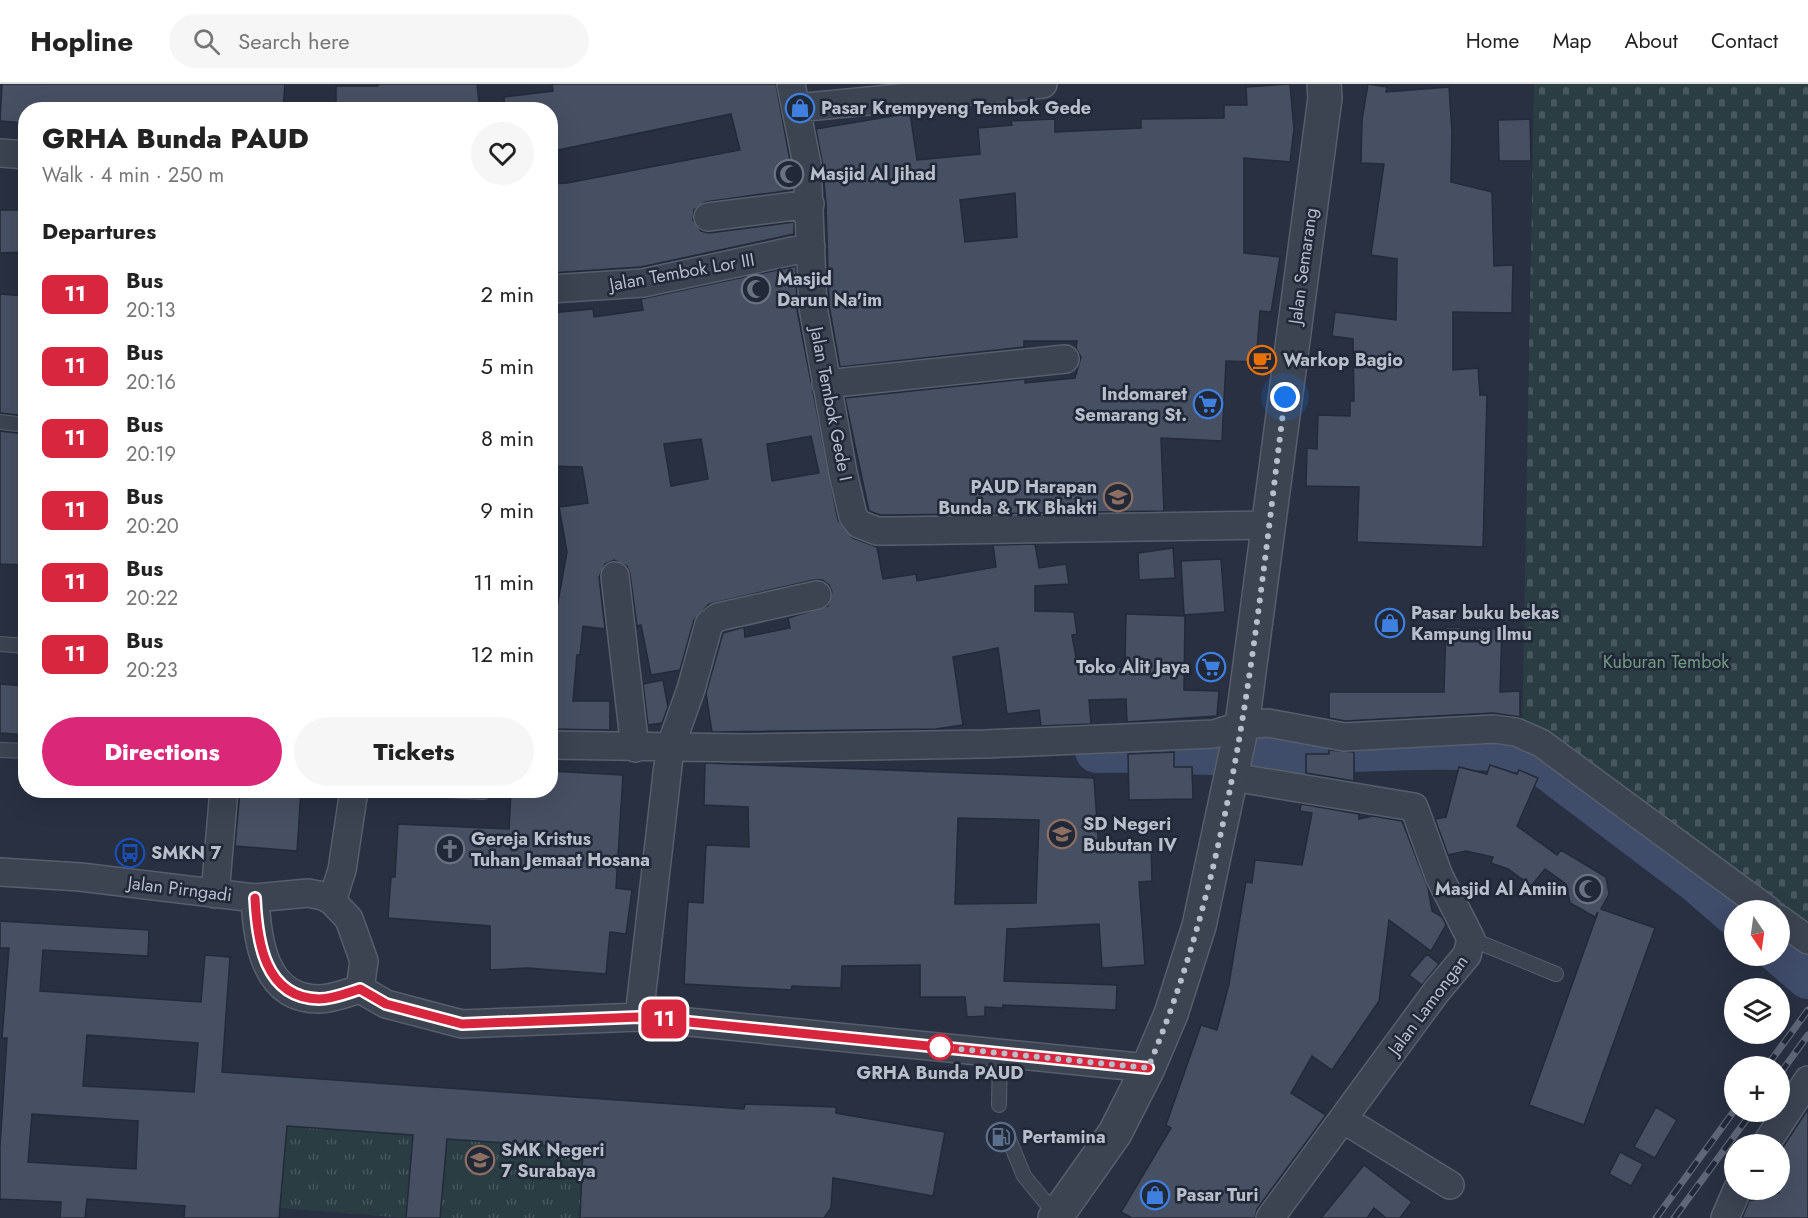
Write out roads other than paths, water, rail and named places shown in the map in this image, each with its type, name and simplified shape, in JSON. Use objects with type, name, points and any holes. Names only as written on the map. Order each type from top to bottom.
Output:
[{"type":"street","points":[[793,96],[1043,84]]},
{"type":"street","name":"Jalan Semarang","points":[[1056,1217],[1115,1133],[1148,1068],[1171,1014],[1199,926],[1241,731],[1328,89]]},
{"type":"street","name":"Jalan Tembok Gede I","points":[[793,96],[807,164],[813,307],[826,384],[854,516],[859,524],[877,531],[1269,525]]},
{"type":"street","points":[[0,153],[18,154]]},
{"type":"street","points":[[708,217],[810,204]]},
{"type":"street","name":"Jalan Tembok Lor III","points":[[558,288],[643,283],[812,246]]},
{"type":"street","points":[[826,384],[1065,359]]},
{"type":"street","points":[[615,576],[635,748]]},
{"type":"street","points":[[639,1017],[670,748],[709,624],[718,617],[817,595]]},
{"type":"street","points":[[558,745],[670,748],[985,744],[1214,734],[1241,731],[1268,723],[1344,736],[1494,729],[1516,732],[1541,743],[1754,900]]},
{"type":"street","name":"Jalan Lamongan","points":[[1233,773],[1320,794],[1408,804],[1414,807],[1439,876],[1471,939],[1467,955],[1436,992],[1270,1218]]},
{"type":"street","points":[[215,894],[223,798]]},
{"type":"street","points":[[353,798],[342,870],[332,901],[349,919],[360,950],[363,961],[360,989]]},
{"type":"street","name":"Jalan Pirngadi","points":[[0,872],[80,877],[255,898],[308,893],[332,901]]},
{"type":"street","points":[[255,898],[259,946],[269,971],[285,987],[300,996],[319,999],[360,989],[386,1004],[462,1024],[639,1017],[1148,1068]]},
{"type":"street","points":[[1790,926],[1806,935]]},
{"type":"street","points":[[1773,1134],[1808,1080]]},
{"type":"street","points":[[1343,1119],[1450,1185]]},
{"type":"street","points":[[1725,1218],[1733,1200]]},
{"type":"lane","points":[[0,422],[18,424]]},
{"type":"lane","points":[[0,644],[18,645]]},
{"type":"lane","points":[[0,750],[18,751]]},
{"type":"lane","points":[[1471,939],[1556,974]]},
{"type":"lane","points":[[999,1106],[1000,1053]]},
{"type":"lane","points":[[1008,1137],[1024,1176],[1056,1217]]},
{"type":"waterway","points":[[1097,751],[1269,753],[1416,748],[1525,751],[1697,881],[1724,904]]},
{"type":"waterway","points":[[1790,961],[1808,977]]},
{"type":"railway","points":[[1774,1056],[1808,1010]]},
{"type":"railway","points":[[1790,1060],[1808,1035]]},
{"type":"railway","points":[[1656,1218],[1726,1122]]},
{"type":"railway","points":[[1674,1218],[1745,1122]]},
{"type":"place","name":"Pasar Krempyeng Tembok Gede","points":[[800,108]]},
{"type":"place","name":"Masjid Al Jihad","points":[[789,174]]},
{"type":"place","name":"Masjid Darun Na'im","points":[[756,289]]},
{"type":"place","name":"Warkop Bagio","points":[[1262,360]]},
{"type":"place","name":"Indomaret Semarang St.","points":[[1208,404]]},
{"type":"place","name":"PAUD Harapan Bunda & TK Bhakti","points":[[1118,497]]},
{"type":"place","name":"Pasar buku bekas Kampung Ilmu","points":[[1390,623]]},
{"type":"place","name":"Toko Alit Jaya","points":[[1211,667]]},
{"type":"place","name":"SD Negeri Bubutan IV","points":[[1062,834]]},
{"type":"place","name":"Gereja Kristus Tuhan Jemaat Hosana","points":[[450,849]]},
{"type":"place","name":"SMKN 7","points":[[130,853]]},
{"type":"place","name":"Masjid Al Amiin","points":[[1588,889]]},
{"type":"place","name":"GRHA Bunda PAUD","points":[[940,1047]]},
{"type":"place","name":"Pertamina","points":[[1001,1137]]},
{"type":"place","name":"SMK Negeri 7 Surabaya","points":[[480,1160]]},
{"type":"place","name":"Pasar Turi","points":[[1155,1195]]},
{"type":"park label","name":"Kuburan Tembok","points":[[1666,662]]}]
